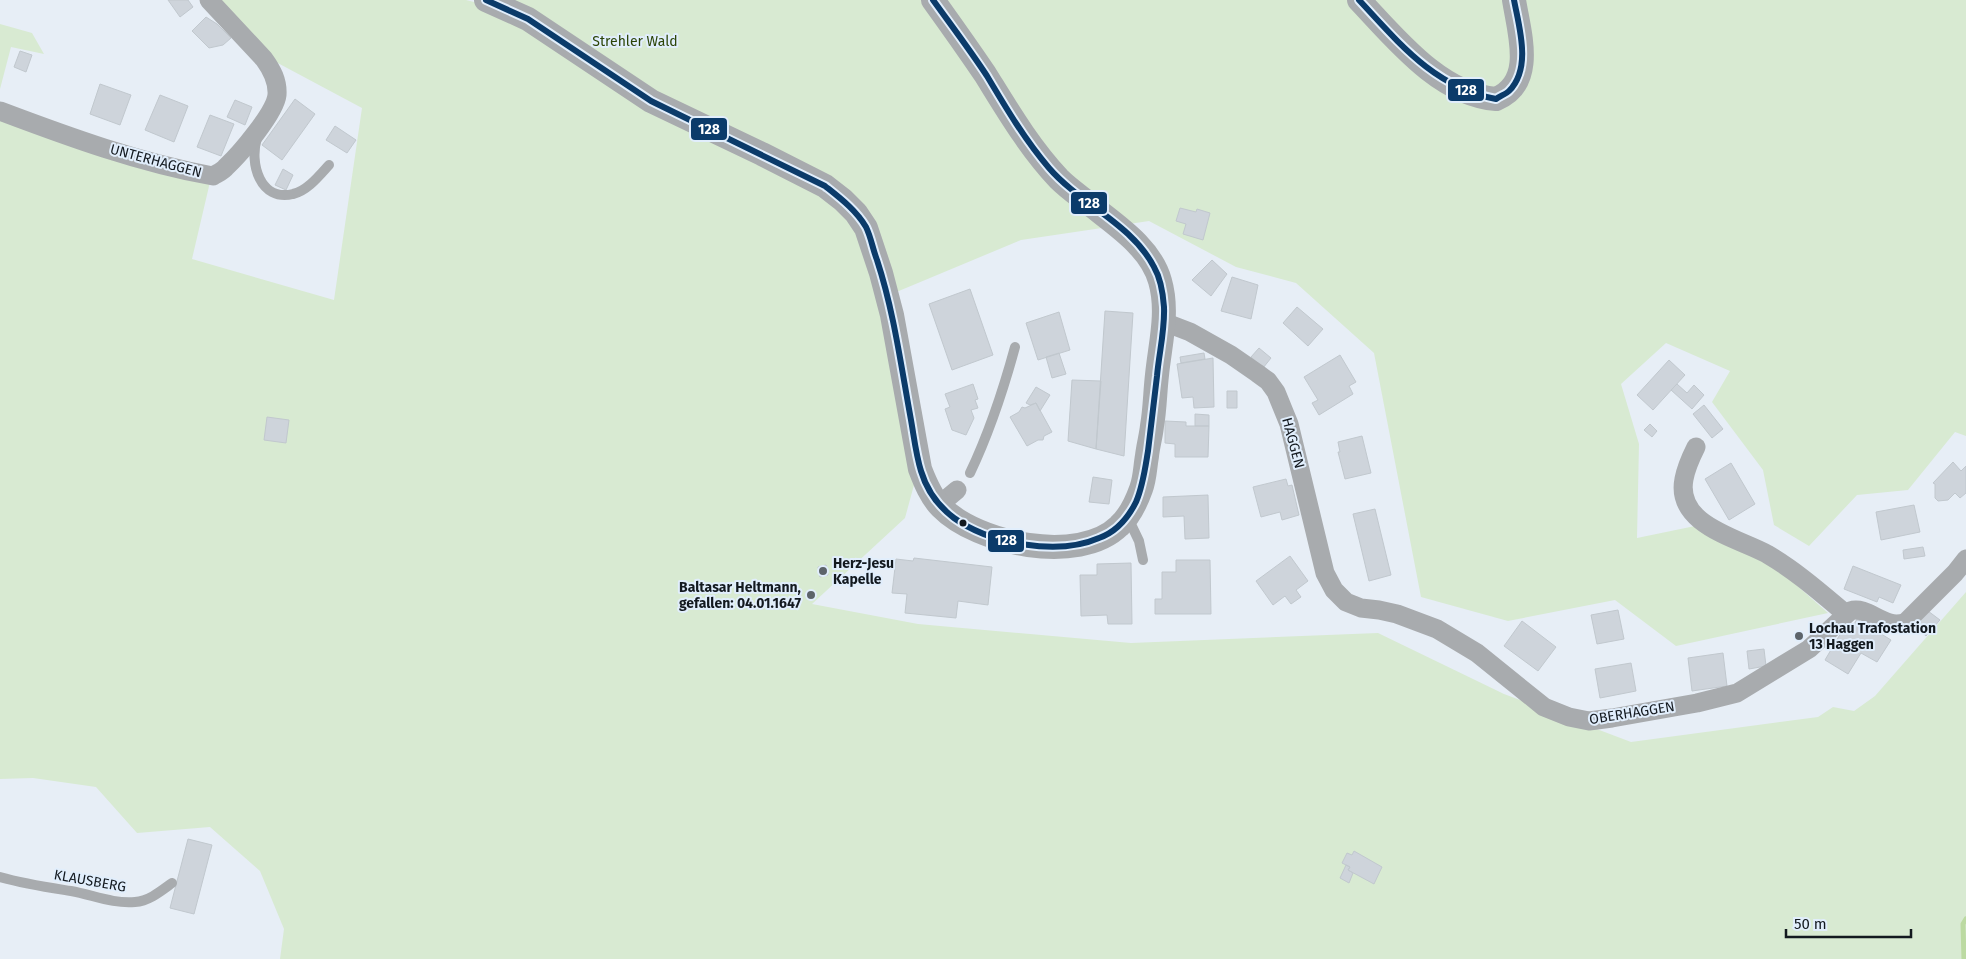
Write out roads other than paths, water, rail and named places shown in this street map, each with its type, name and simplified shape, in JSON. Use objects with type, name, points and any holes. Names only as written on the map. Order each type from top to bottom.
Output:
[{"type":"street","name":"UNTERHAGGEN","points":[[0,111],[72,138],[185,171],[213,176],[225,169],[263,124],[275,104],[277,94],[276,81],[264,59],[208,0]]},
{"type":"street","points":[[486,0],[528,19],[651,101],[825,186],[843,200],[856,213],[866,228],[881,273],[890,306],[920,469],[939,505],[960,522],[993,536],[1050,546],[1078,545],[1100,539],[1118,527],[1128,517],[1137,500],[1144,477],[1164,322],[1161,282],[1146,254],[1124,231],[1061,180],[1039,156],[934,0]]},
{"type":"street","points":[[1359,0],[1431,72],[1464,91],[1496,99],[1511,87],[1520,73],[1521,47],[1514,0]]},
{"type":"street","name":"HAGGEN","points":[[1164,322],[1180,327],[1230,355],[1257,372],[1276,392],[1289,424],[1325,573],[1329,582],[1341,597],[1361,608]]},
{"type":"street","points":[[1696,447],[1686,470],[1683,485],[1686,501],[1693,513],[1711,529],[1778,561],[1846,614],[1854,610],[1891,624],[1899,625],[1906,622],[1955,573],[1966,559]]},
{"type":"street","points":[[939,505],[957,490]]},
{"type":"street","name":"OBERHAGGEN","points":[[1361,608],[1397,614],[1437,628],[1477,653],[1544,707],[1569,717],[1589,721],[1697,703],[1737,693],[1809,649],[1846,614]]},
{"type":"lane","points":[[263,124],[256,141],[254,164],[257,174],[268,190],[284,195],[302,191],[329,165]]},
{"type":"lane","points":[[970,473],[983,446],[1015,348]]},
{"type":"lane","points":[[1128,517],[1139,541],[1143,560]]},
{"type":"lane","name":"KLAUSBERG","points":[[0,877],[29,885],[72,891],[118,902],[137,902],[154,896],[172,883]]},
{"type":"waterway","points":[[1964,959],[1963,924],[1966,919]]},
{"type":"place","name":"Herz-Jesu Kapelle","points":[[823,571]]},
{"type":"place","name":"Baltasar Heltmann, gefallen: 04.01.1647","points":[[811,595]]},
{"type":"place","name":"Lochau Trafostation 13 Haggen","points":[[1799,636]]},
{"type":"park label","name":"Strehler Wald","points":[[635,41]]}]
